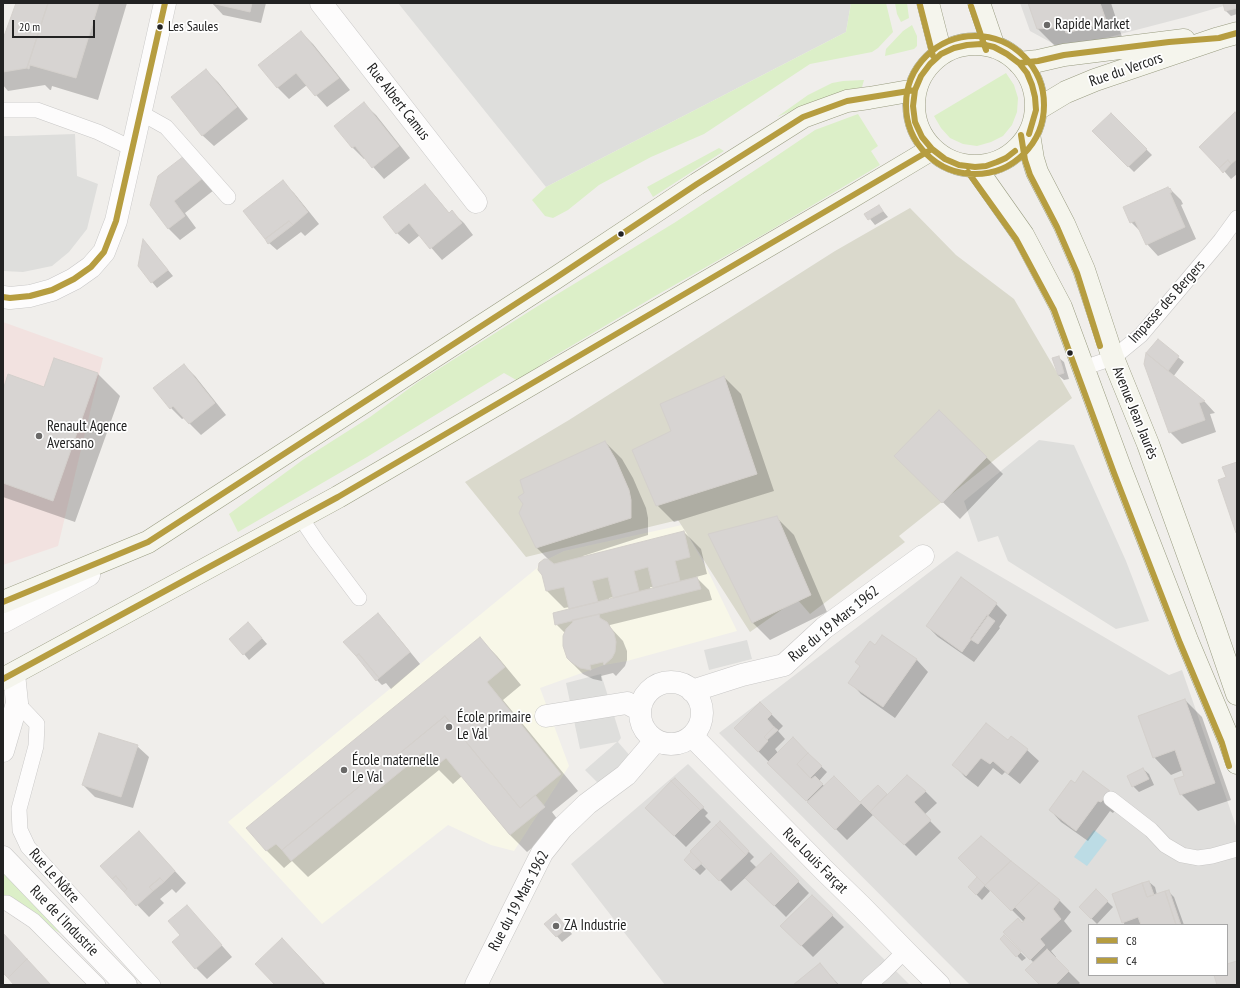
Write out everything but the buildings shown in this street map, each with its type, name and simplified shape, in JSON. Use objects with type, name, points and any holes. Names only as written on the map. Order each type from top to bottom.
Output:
[{"type":"main road","points":[[928,3],[941,54]]},
{"type":"main road","points":[[979,3],[994,47]]},
{"type":"main road","name":"Rue du Vercors","points":[[1019,63],[1064,55],[1228,35]]},
{"type":"main road","name":"Rue du Vercors","points":[[1036,110],[1066,92],[1095,80],[1228,35]]},
{"type":"main road","points":[[981,44],[994,47],[1019,63],[1027,73],[1035,97],[1036,110],[1033,124],[1029,134],[1015,151],[1006,158],[986,166],[959,165],[945,159],[932,149],[922,137],[915,122],[913,106],[915,90],[921,76],[930,64],[941,54],[954,48],[967,45],[981,44]]},
{"type":"main road","points":[[3,602],[148,542],[560,275],[697,184],[804,116],[847,101],[915,90]]},
{"type":"main road","name":"Avenue Jean Jaurès","points":[[1029,134],[1033,159],[1037,172],[1064,224],[1084,270],[1113,358],[1148,444],[1237,694]]},
{"type":"main road","points":[[8,677],[300,518],[406,458],[932,149]]},
{"type":"main road","name":"Avenue Jean Jaurès","points":[[975,166],[1022,236],[1062,307],[1121,470],[1187,640],[1229,740],[1237,763]]},
{"type":"street","points":[[3,297],[10,298],[30,296],[52,290],[74,279],[91,267],[104,252],[116,221],[165,3]]},
{"type":"street","name":"Rue Albert Camus","points":[[321,3],[476,202]]},
{"type":"street","points":[[3,622],[148,542]]},
{"type":"street","name":"Rue du 19 Mars 1962","points":[[692,691],[742,675],[784,664],[824,628],[923,556]]},
{"type":"street","points":[[3,751],[17,703],[8,677]]},
{"type":"street","points":[[665,683],[675,683],[685,686],[692,691],[702,708],[698,728],[692,736],[675,744],[665,744],[649,735],[643,728],[640,719],[640,710],[648,692],[656,686],[665,683]]},
{"type":"street","points":[[546,716],[627,703],[640,710]]},
{"type":"street","name":"Rue Louis Farçat","points":[[692,736],[939,985]]},
{"type":"street","name":"Rue du 19 Mars 1962","points":[[476,985],[542,853],[562,828],[587,804],[626,775],[656,740]]},
{"type":"street","name":"Rue de l'Industrie","points":[[3,857],[126,985]]},
{"type":"lane","points":[[3,110],[37,110],[98,132],[132,149]]},
{"type":"lane","points":[[141,113],[166,127],[228,197]]},
{"type":"lane","name":"Impasse des Bergers","points":[[1083,368],[1113,358],[1141,335],[1221,240],[1237,218]]},
{"type":"lane","points":[[300,518],[359,598]]},
{"type":"lane","name":"Rue Le Nôtre","points":[[17,703],[37,724],[36,746],[19,809],[20,830],[28,847],[153,985]]},
{"type":"lane","points":[[1111,799],[1151,830],[1165,844],[1182,855],[1198,858],[1237,849]]},
{"type":"lane","points":[[3,903],[7,903],[34,921],[98,985]]},
{"type":"lane","points":[[869,985],[905,952]]},
{"type":"shaded area","points":[[398,3],[851,3],[846,32],[546,187]]},
{"type":"shaded area","points":[[1020,3],[1234,3],[1063,49],[1030,31]]},
{"type":"shaded area","points":[[75,134],[77,176],[98,184],[87,229],[69,252],[52,266],[23,272],[3,271],[3,136]]},
{"type":"shaded area","points":[[910,208],[956,255],[1014,299],[1072,398],[899,536],[905,542],[810,614],[797,599],[750,632],[678,520],[526,557],[465,482],[569,420],[835,251]]},
{"type":"shaded area","points":[[3,322],[103,358],[58,546],[3,565]]},
{"type":"shaded area","points":[[1039,440],[1074,445],[1126,561],[1149,621],[1116,629],[1008,561],[998,536],[978,542],[964,501]]},
{"type":"shaded area","name":"École primaire Le Val","points":[[682,525],[707,569],[737,631],[627,661],[604,665],[540,688],[569,766],[514,851],[491,845],[448,825],[322,924],[228,822],[537,568],[540,561],[548,559],[564,551]]},
{"type":"shaded area","points":[[957,551],[1169,675],[1182,670],[1237,829],[1237,985],[970,985],[719,733]]},
{"type":"shaded area","points":[[747,640],[752,659],[709,670],[704,650]]},
{"type":"shaded area","points":[[601,674],[621,738],[618,742],[632,758],[598,783],[585,770],[617,742],[580,749],[566,683]]},
{"type":"shaded area","points":[[688,764],[910,985],[665,985],[571,864]]},
{"type":"green space","points":[[851,3],[886,3],[893,32],[878,48],[872,52],[810,64],[704,134],[651,157],[599,185],[568,210],[553,218],[545,216],[532,200],[546,187],[846,32]]},
{"type":"green space","points":[[895,3],[907,3],[909,18],[901,22],[897,14]]},
{"type":"green space","points":[[912,25],[917,36],[917,46],[914,49],[885,56],[886,49],[903,31]]},
{"type":"green space","points":[[1006,73],[1014,85],[1018,98],[1017,112],[1012,125],[1003,136],[991,142],[977,146],[963,144],[950,138],[941,128],[934,116]]},
{"type":"green space","points":[[864,80],[862,87],[818,100],[777,117],[808,95],[832,83]]},
{"type":"green space","points":[[858,114],[878,146],[871,151],[880,165],[551,358],[518,381],[504,373],[367,457],[238,532],[229,514],[304,459],[370,417],[418,382],[533,309],[674,223],[815,130]]},
{"type":"green space","points":[[719,148],[724,151],[653,197],[647,187]]},
{"type":"green space","points":[[3,873],[11,874],[67,937],[3,901]]},
{"type":"water","points":[[1094,830],[1107,840],[1087,866],[1074,857]]},
{"type":"transit line","points":[[3,297],[10,298],[30,296],[52,290],[74,279],[91,267],[104,252],[116,221],[165,3]]},
{"type":"transit line","name":"C4","points":[[920,5],[933,56]]},
{"type":"transit line","name":"C4","points":[[971,6],[986,50]]},
{"type":"transit line","name":"C8","points":[[1019,63],[1038,61],[1064,55],[1169,42],[1219,38],[1237,33]]},
{"type":"transit line","name":"C4","points":[[968,36],[982,36],[1008,44],[1024,56],[1036,72],[1039,79],[1043,92],[1044,105],[1043,118],[1039,131],[1036,138],[1024,154],[1008,166],[1001,169],[982,174],[968,174],[942,166],[926,154],[914,138],[911,131],[906,112],[906,98],[914,72],[926,56],[942,44],[949,41],[968,36]]},
{"type":"transit line","name":"C8","points":[[1015,151],[1006,158],[997,162],[986,166],[975,167],[959,165],[945,159],[932,149],[922,137],[915,122],[913,106],[915,90],[921,76],[930,64],[941,54],[954,48],[967,45],[981,44],[994,47],[1007,54],[1019,63],[1027,73],[1032,85],[1036,110],[1029,134]]},
{"type":"transit line","name":"C8","points":[[3,602],[148,542],[554,279],[697,184],[803,117],[847,101],[915,90]]},
{"type":"transit line","name":"C4","points":[[1021,135],[1025,160],[1030,175],[1057,227],[1077,273],[1100,346]]},
{"type":"transit line","name":"C8","points":[[3,679],[338,497],[932,149]]},
{"type":"transit line","name":"C4","points":[[968,172],[1016,239],[1054,310],[1114,473],[1180,643],[1222,743],[1229,766]]},
{"type":"place","name":"Rapide Market","points":[[1047,25]]},
{"type":"place","name":"Les Saules","points":[[160,27]]},
{"type":"place","name":"Renault Agence Aversano","points":[[39,436]]},
{"type":"place","name":"École primaire Le Val","points":[[449,727]]},
{"type":"place","name":"École maternelle Le Val","points":[[344,770]]},
{"type":"place","name":"ZA Industrie","points":[[556,926]]}]
